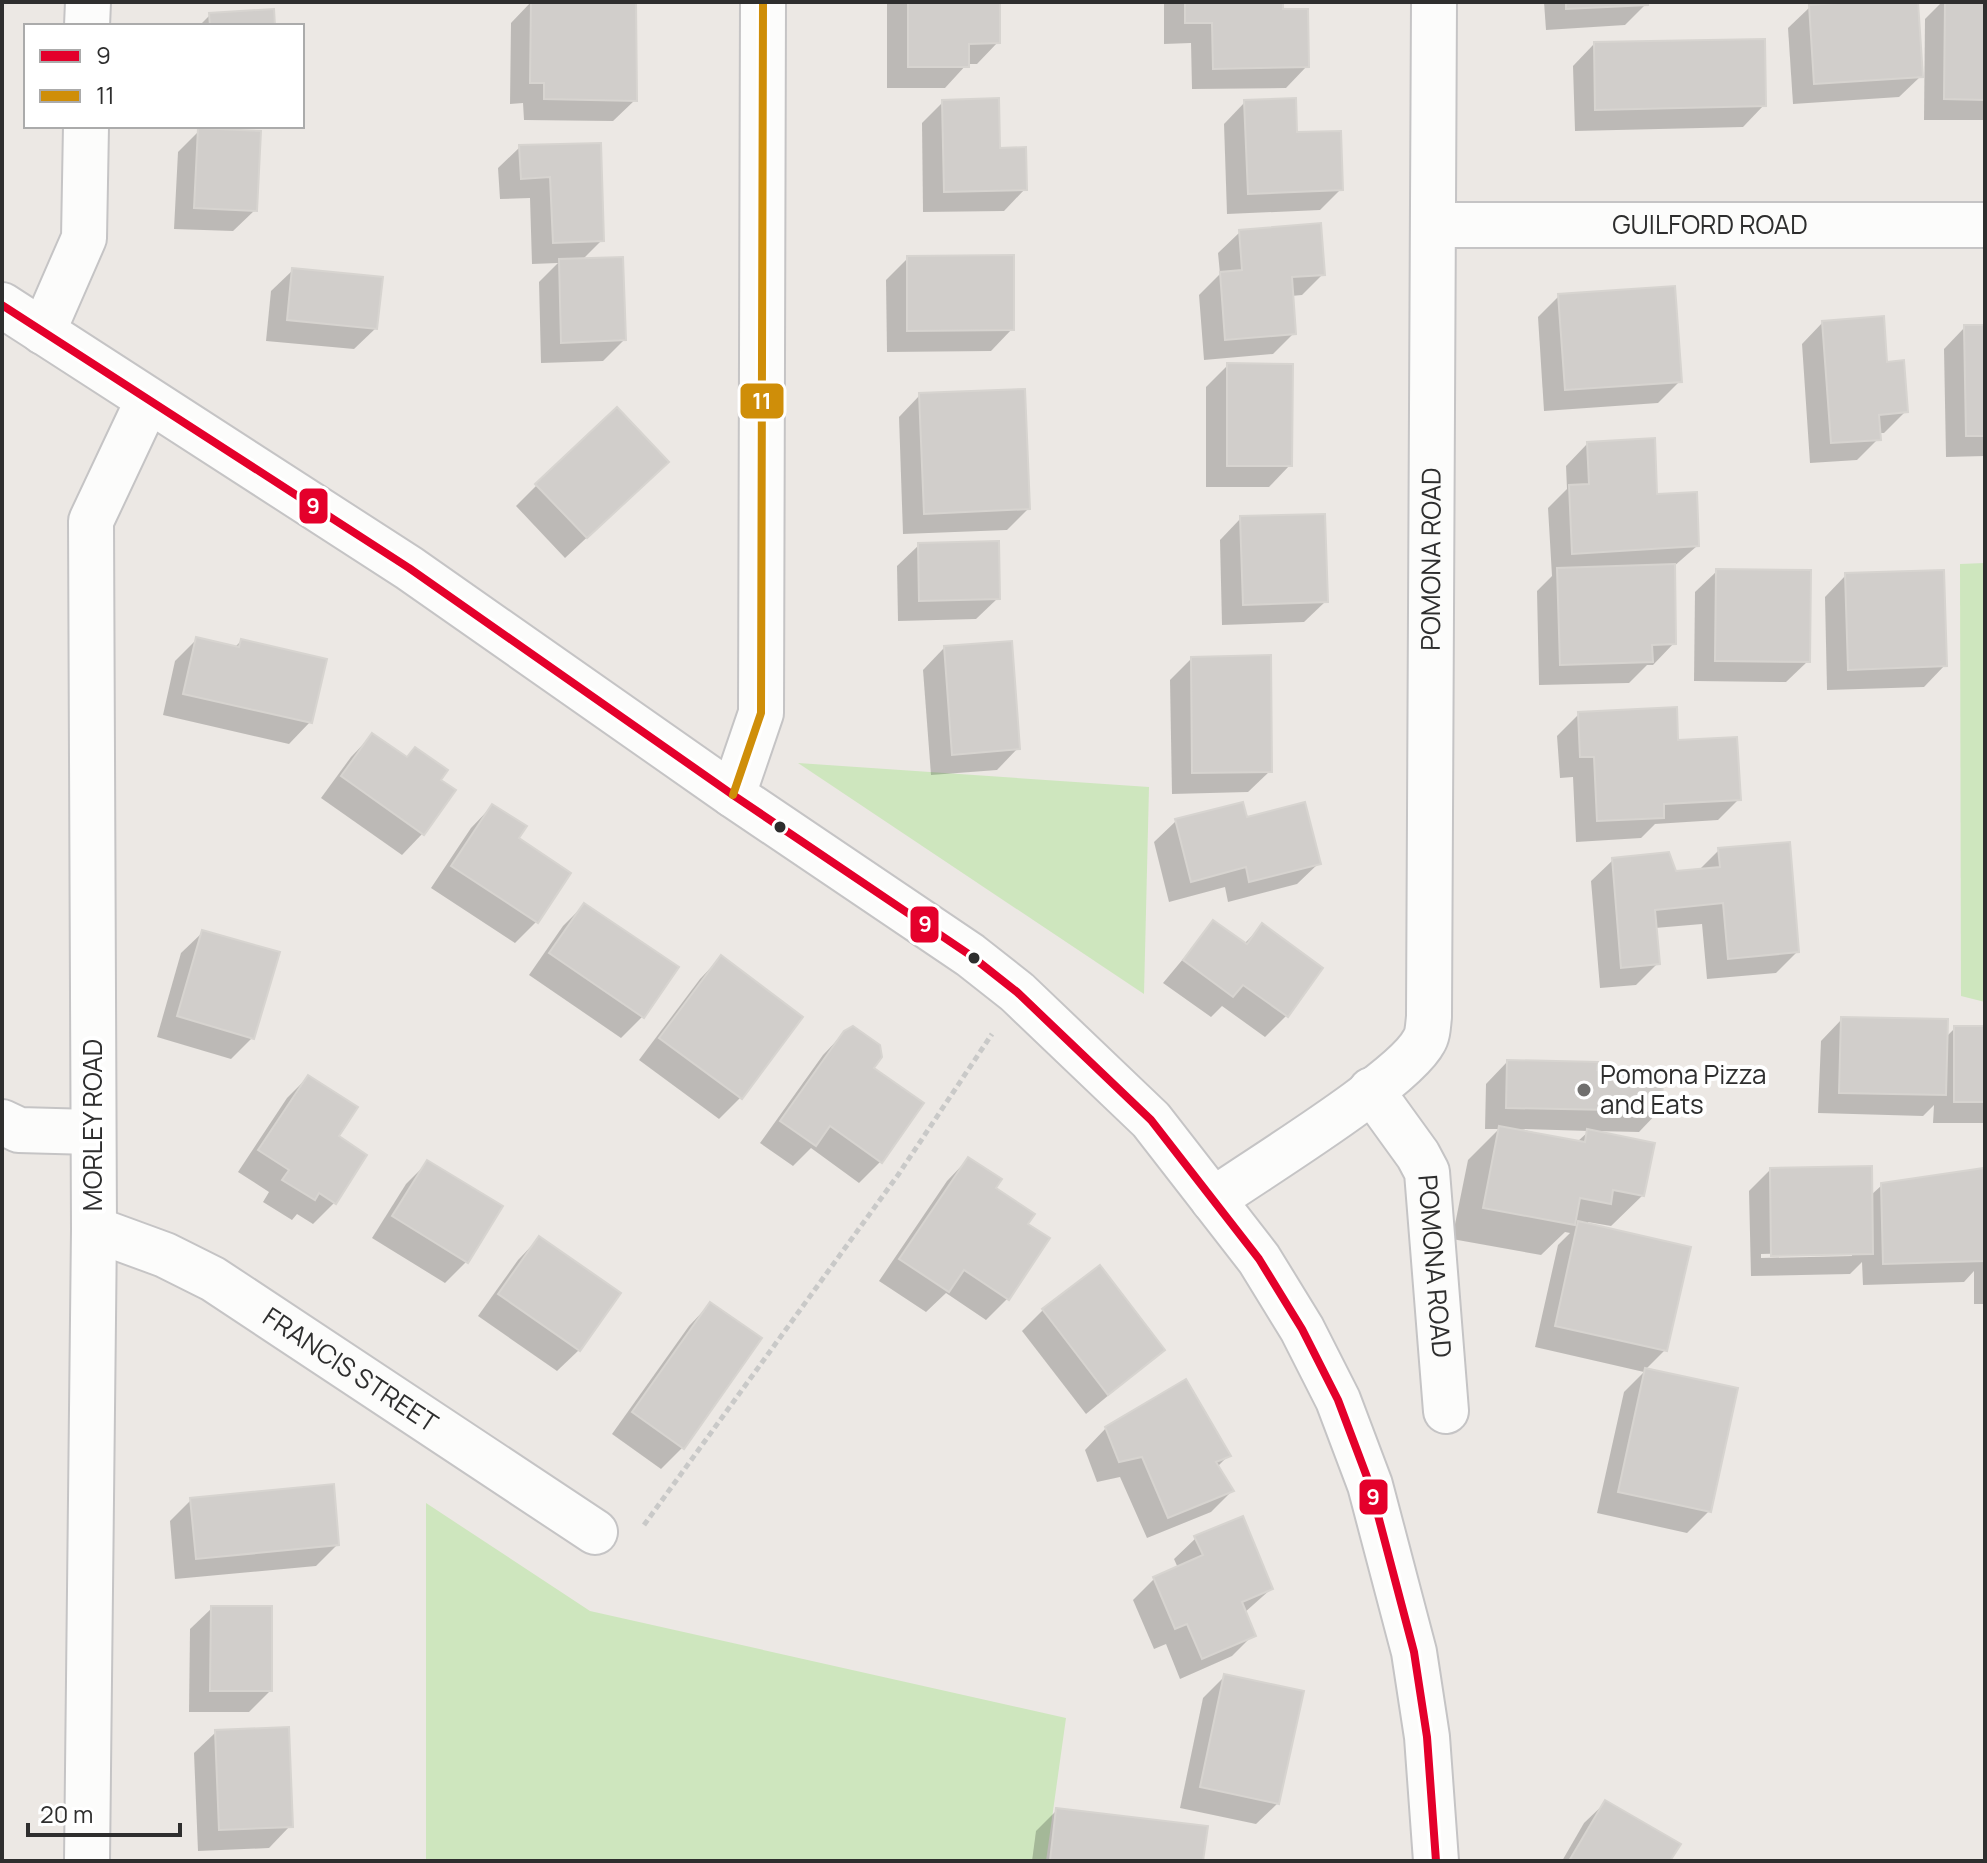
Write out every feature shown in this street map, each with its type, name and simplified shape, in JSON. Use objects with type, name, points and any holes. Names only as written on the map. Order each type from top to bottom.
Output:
[{"type":"street","points":[[87,24],[88,2]]},
{"type":"street","points":[[733,795],[761,713],[763,2]]},
{"type":"street","name":"POMONA ROAD","points":[[1213,1200],[1407,1063],[1425,1040],[1429,1017],[1434,2]]},
{"type":"street","points":[[43,332],[84,238],[86,128]]},
{"type":"street","name":"GUILFORD ROAD","points":[[1434,225],[1985,225]]},
{"type":"street","points":[[2,305],[147,402],[409,568],[733,795],[970,955],[1017,992],[1151,1120],[1259,1259],[1302,1329],[1338,1400],[1370,1485],[1414,1652],[1427,1737],[1436,1861]]},
{"type":"street","name":"MORLEY ROAD","points":[[87,1861],[94,1229],[91,521],[147,402]]},
{"type":"street","name":"POMONA ROAD","points":[[1371,1090],[1427,1172],[1446,1411]]},
{"type":"street","points":[[2,1122],[19,1130],[92,1132]]},
{"type":"street","name":"FRANCIS STREET","points":[[94,1229],[165,1255],[213,1279],[595,1532]]},
{"type":"path","points":[[595,1532],[635,1537],[898,1175],[975,1064],[1017,992]]},
{"type":"green space","points":[[1985,563],[1985,1002],[1961,996],[1960,564]]},
{"type":"green space","points":[[798,763],[1149,787],[1144,994]]},
{"type":"green space","points":[[426,1503],[590,1611],[1066,1718],[1046,1861],[426,1861]]},
{"type":"building","points":[[531,2],[636,2],[637,101],[544,99],[544,83],[530,83]]},
{"type":"building","points":[[908,2],[1000,2],[1000,43],[969,44],[969,67],[908,67]]},
{"type":"building","points":[[1185,2],[1283,2],[1283,9],[1308,9],[1309,67],[1213,69],[1212,23],[1185,23]]},
{"type":"building","points":[[1566,2],[1648,2],[1648,5],[1566,9]]},
{"type":"building","points":[[1918,2],[1923,77],[1814,84],[1809,5]]},
{"type":"building","points":[[1945,2],[1985,2],[1985,100],[1944,99]]},
{"type":"building","points":[[274,9],[275,24],[210,24],[209,13]]},
{"type":"building","points":[[1765,39],[1766,106],[1595,110],[1594,42]]},
{"type":"building","points":[[999,98],[1000,148],[1026,147],[1027,190],[944,192],[942,100]]},
{"type":"building","points":[[1296,98],[1297,132],[1341,131],[1343,190],[1248,194],[1244,100]]},
{"type":"building","points":[[198,128],[261,131],[257,211],[194,208]]},
{"type":"building","points":[[601,143],[604,241],[553,243],[550,177],[521,179],[519,145]]},
{"type":"building","points":[[1321,223],[1325,275],[1292,277],[1296,334],[1225,340],[1220,272],[1242,270],[1239,230]]},
{"type":"building","points":[[1014,255],[1014,330],[907,331],[907,256]]},
{"type":"building","points":[[623,257],[626,340],[561,343],[559,259]]},
{"type":"building","points":[[292,268],[383,277],[377,329],[287,320]]},
{"type":"building","points":[[1675,286],[1682,382],[1565,390],[1558,294]]},
{"type":"building","points":[[1884,316],[1887,362],[1904,360],[1908,412],[1879,415],[1881,440],[1831,443],[1822,321]]},
{"type":"building","points":[[1964,325],[1985,325],[1985,436],[1966,436]]},
{"type":"building","points":[[1227,363],[1293,364],[1292,466],[1227,466]]},
{"type":"building","points":[[1025,389],[1030,509],[924,514],[919,393]]},
{"type":"building","points":[[617,407],[669,462],[587,538],[535,484]]},
{"type":"building","points":[[1655,438],[1657,494],[1697,492],[1699,546],[1572,554],[1569,485],[1589,484],[1587,442]]},
{"type":"building","points":[[1325,514],[1328,602],[1243,605],[1240,516]]},
{"type":"building","points":[[999,541],[1000,599],[919,601],[918,543]]},
{"type":"building","points":[[1675,564],[1676,644],[1652,645],[1653,662],[1560,665],[1557,568]]},
{"type":"building","points":[[1716,569],[1811,570],[1810,662],[1715,661]]},
{"type":"building","points":[[1944,570],[1947,666],[1848,670],[1845,573]]},
{"type":"building","points":[[196,637],[239,647],[241,639],[327,659],[312,723],[183,694]]},
{"type":"building","points":[[1012,641],[1020,749],[952,755],[944,646]]},
{"type":"building","points":[[1271,655],[1272,772],[1192,773],[1191,657]]},
{"type":"building","points":[[1677,707],[1678,740],[1737,737],[1741,800],[1664,804],[1664,818],[1597,821],[1594,757],[1580,757],[1578,712]]},
{"type":"building","points":[[372,733],[407,757],[415,747],[448,770],[441,780],[456,790],[424,835],[341,776]]},
{"type":"building","points":[[1243,802],[1247,817],[1305,802],[1321,864],[1249,882],[1246,867],[1191,882],[1175,819]]},
{"type":"building","points":[[492,804],[527,826],[519,838],[571,873],[538,923],[451,866]]},
{"type":"building","points":[[1790,842],[1799,952],[1728,959],[1723,903],[1655,910],[1660,964],[1621,968],[1612,858],[1669,852],[1676,871],[1720,867],[1718,848]]},
{"type":"building","points":[[584,903],[679,967],[644,1018],[549,953]]},
{"type":"building","points":[[1213,920],[1247,944],[1262,923],[1323,968],[1288,1017],[1243,985],[1233,997],[1183,960]]},
{"type":"building","points":[[202,930],[280,952],[254,1039],[177,1016]]},
{"type":"building","points":[[721,955],[803,1017],[742,1099],[659,1038]]},
{"type":"building","points":[[1841,1017],[1948,1019],[1946,1095],[1839,1093]]},
{"type":"building","points":[[853,1026],[880,1045],[882,1057],[874,1068],[924,1103],[882,1163],[830,1126],[816,1146],[780,1121],[844,1031]]},
{"type":"building","points":[[1954,1026],[1985,1026],[1985,1102],[1954,1102]]},
{"type":"building","name":"Pomona Pizza and Eats","points":[[1507,1060],[1598,1062],[1597,1070],[1663,1072],[1662,1111],[1506,1108]]},
{"type":"building","points":[[308,1075],[358,1107],[339,1136],[367,1155],[336,1204],[319,1193],[315,1200],[282,1180],[289,1170],[258,1150]]},
{"type":"building","points":[[1499,1126],[1585,1142],[1587,1129],[1655,1143],[1644,1196],[1613,1190],[1611,1204],[1580,1198],[1575,1225],[1483,1208]]},
{"type":"building","points":[[968,1157],[1002,1179],[996,1188],[1035,1214],[1028,1224],[1050,1238],[1009,1300],[964,1270],[949,1292],[899,1259]]},
{"type":"building","points":[[427,1160],[503,1206],[468,1263],[392,1216]]},
{"type":"building","points":[[1872,1166],[1873,1254],[1771,1256],[1770,1168]]},
{"type":"building","points":[[1984,1168],[1985,1261],[1883,1264],[1881,1183]]},
{"type":"building","points":[[1578,1221],[1691,1247],[1667,1351],[1555,1326]]},
{"type":"building","points":[[539,1236],[621,1293],[580,1351],[498,1294]]},
{"type":"building","points":[[1100,1265],[1165,1350],[1108,1395],[1042,1309]]},
{"type":"building","points":[[710,1302],[762,1338],[684,1449],[632,1412]]},
{"type":"building","points":[[1645,1368],[1738,1388],[1711,1512],[1618,1492]]},
{"type":"building","points":[[1186,1379],[1231,1456],[1216,1462],[1234,1491],[1168,1518],[1142,1457],[1119,1462],[1105,1427]]},
{"type":"building","points":[[334,1484],[339,1545],[196,1559],[190,1498]]},
{"type":"building","points":[[1243,1516],[1273,1589],[1242,1602],[1256,1636],[1202,1659],[1187,1624],[1175,1629],[1153,1577],[1203,1555],[1194,1536]]},
{"type":"building","points":[[211,1606],[272,1606],[272,1691],[210,1691]]},
{"type":"building","points":[[1224,1674],[1304,1691],[1279,1804],[1200,1787]]},
{"type":"building","points":[[289,1727],[293,1827],[219,1830],[215,1730]]},
{"type":"building","points":[[1605,1800],[1681,1844],[1670,1861],[1569,1861]]},
{"type":"building","points":[[1056,1808],[1208,1826],[1203,1861],[1050,1861]]},
{"type":"transit line","name":"11","points":[[733,795],[761,713],[763,2]]},
{"type":"transit line","name":"9","points":[[2,305],[409,568],[733,795],[970,955],[1017,992],[1151,1120],[1259,1259],[1302,1329],[1338,1400],[1370,1485],[1414,1652],[1427,1737],[1436,1861]]},
{"type":"place","name":"Pomona Pizza and Eats","points":[[1584,1090]]}]
